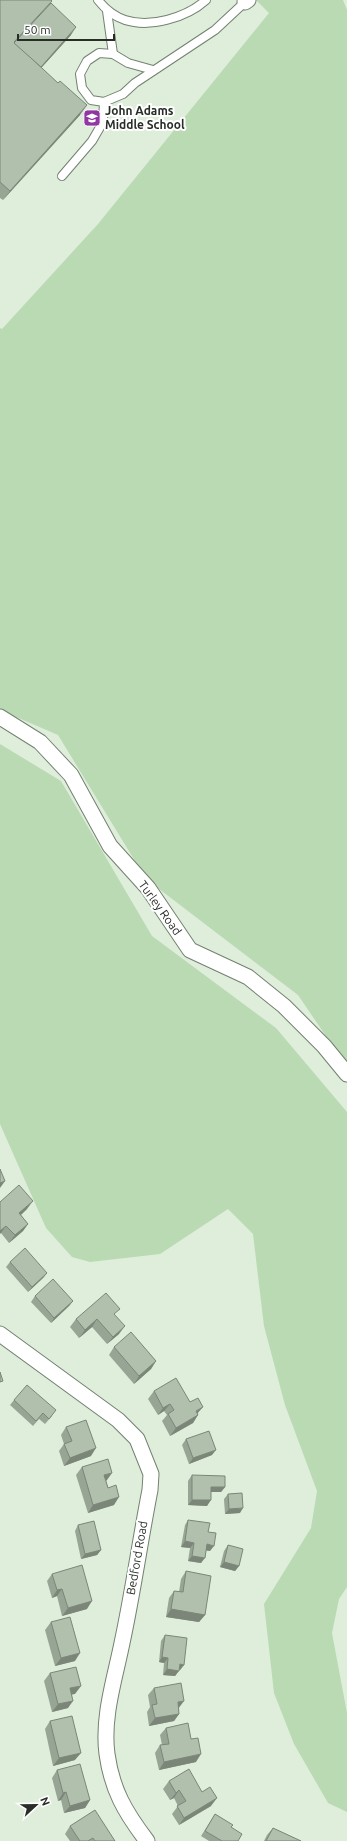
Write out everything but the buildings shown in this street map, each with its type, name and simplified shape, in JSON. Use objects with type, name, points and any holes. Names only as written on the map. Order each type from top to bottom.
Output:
[{"type":"street","name":"Turley Road","points":[[0,717],[40,742],[71,775],[110,846],[148,888],[190,950],[248,977],[284,1006],[324,1046],[347,1074]]},
{"type":"street","name":"Bedford Road","points":[[0,1334],[118,1420],[137,1439],[151,1474],[150,1490],[122,1642],[112,1687],[106,1732],[107,1753],[112,1777],[120,1800],[132,1821],[147,1841]]},
{"type":"lane","points":[[98,0],[107,11],[125,20],[148,23],[173,18],[200,5],[206,0]]},
{"type":"lane","points":[[154,70],[128,63],[113,54],[99,53],[87,61],[80,74],[82,88],[91,100],[104,102],[123,94],[135,83],[215,30],[245,1]]},
{"type":"lane","points":[[107,11],[113,54]]},
{"type":"lane","points":[[62,176],[92,141],[103,122],[104,102]]},
{"type":"green space","points":[[256,0],[343,0],[347,10],[347,1067],[298,995],[146,879],[58,735],[0,710],[0,328],[2,329],[98,224],[269,13]]},
{"type":"green space","points":[[0,744],[61,781],[152,936],[276,1028],[347,1112],[347,1587],[339,1599],[332,1633],[347,1713],[347,1812],[328,1803],[294,1744],[274,1693],[264,1604],[311,1528],[317,1491],[285,1405],[264,1326],[253,1234],[228,1209],[160,1254],[90,1262],[72,1257],[46,1228],[0,1124]]},
{"type":"place","name":"John Adams Middle School","points":[[92,118]]}]
